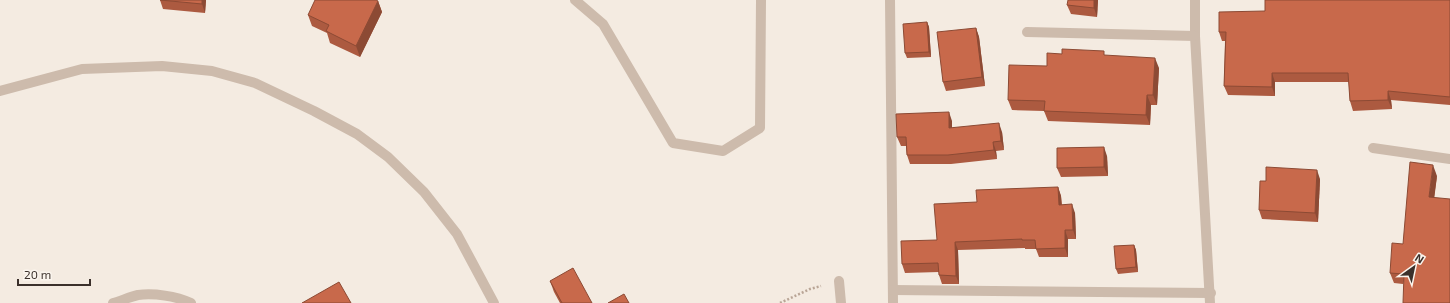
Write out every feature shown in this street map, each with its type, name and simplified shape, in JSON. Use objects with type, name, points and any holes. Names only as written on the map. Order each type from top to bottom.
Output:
[{"type":"street","points":[[575,0],[603,24],[673,143],[723,151],[760,128],[761,0]]},
{"type":"street","points":[[890,0],[893,303]]},
{"type":"street","points":[[893,290],[1211,298],[1195,36],[1195,0]]},
{"type":"street","points":[[1027,32],[1195,36]]},
{"type":"street","points":[[0,91],[82,69],[162,66],[212,71],[255,84],[314,111],[357,134],[388,157],[424,192],[457,234],[494,303]]},
{"type":"street","points":[[1373,148],[1450,159]]},
{"type":"street","points":[[839,281],[841,303]]},
{"type":"street","points":[[113,303],[137,295],[161,295],[186,300],[191,303]]},
{"type":"path","points":[[780,303],[810,289],[839,281]]},
{"type":"building","points":[[160,0],[202,0],[202,4]]},
{"type":"building","points":[[315,0],[378,1],[356,46],[326,31],[329,25],[308,15]]},
{"type":"building","points":[[1068,0],[1094,0],[1094,8],[1067,5]]},
{"type":"building","points":[[1265,0],[1450,0],[1450,97],[1388,91],[1388,100],[1350,101],[1348,73],[1272,73],[1272,87],[1224,86],[1226,32],[1219,32],[1219,12],[1265,11]]},
{"type":"building","points":[[927,22],[929,52],[905,53],[903,24]]},
{"type":"building","points":[[976,28],[982,77],[943,82],[937,32]]},
{"type":"building","points":[[1062,49],[1104,51],[1104,55],[1155,58],[1153,95],[1147,95],[1146,115],[1044,111],[1045,101],[1008,100],[1009,65],[1047,66],[1047,53],[1062,54]]},
{"type":"building","points":[[949,112],[949,128],[999,123],[1001,141],[993,142],[994,150],[948,155],[907,155],[906,137],[897,137],[896,114]]},
{"type":"building","points":[[1104,147],[1104,167],[1057,168],[1057,148]]},
{"type":"building","points":[[1410,162],[1433,165],[1429,197],[1450,199],[1450,303],[1403,303],[1404,274],[1390,273],[1392,243],[1403,244]]},
{"type":"building","points":[[1266,167],[1317,170],[1315,213],[1259,210],[1260,181],[1266,181]]},
{"type":"building","points":[[1058,187],[1059,205],[1072,204],[1073,230],[1065,230],[1065,248],[1036,249],[1035,240],[1022,239],[955,242],[956,276],[939,275],[938,263],[902,264],[901,241],[937,240],[934,204],[977,202],[976,190]]},
{"type":"building","points":[[1134,245],[1136,267],[1116,269],[1114,246]]},
{"type":"building","points":[[573,268],[592,303],[562,303],[550,281]]},
{"type":"building","points":[[339,282],[351,303],[302,303]]},
{"type":"building","points":[[624,294],[629,303],[608,303]]}]
